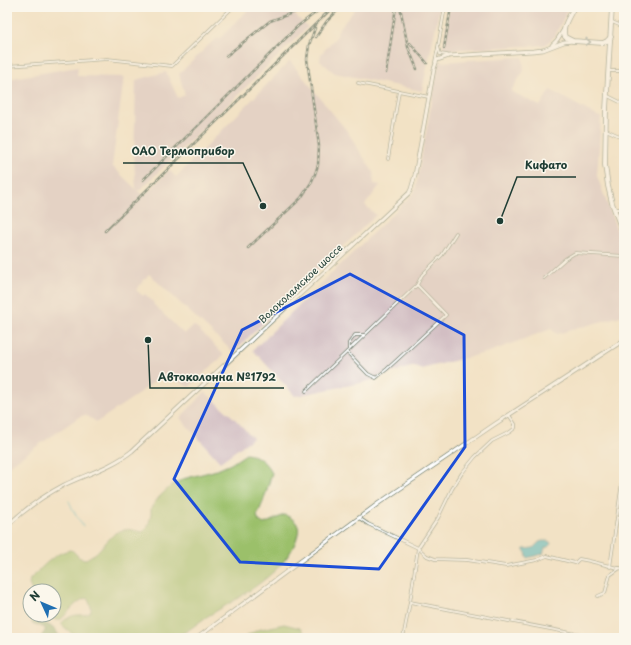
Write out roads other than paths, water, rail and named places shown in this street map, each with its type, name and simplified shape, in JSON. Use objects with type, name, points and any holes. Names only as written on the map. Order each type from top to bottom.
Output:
[{"type":"highway","points":[[574,7],[564,28],[563,34],[565,37],[574,41],[603,42],[607,41],[611,36]]},
{"type":"highway","points":[[612,7],[605,130],[605,165],[608,186],[614,209],[624,236]]},
{"type":"highway","points":[[603,42],[610,49]]},
{"type":"street","points":[[7,66],[107,59],[172,66],[233,7]]},
{"type":"street","points":[[435,64],[445,7]]},
{"type":"street","points":[[611,22],[624,27]]},
{"type":"street","points":[[543,50],[556,42],[564,28]]},
{"type":"street","points":[[435,64],[440,58],[448,56],[543,50],[564,42],[574,41]]},
{"type":"street","points":[[438,47],[440,54],[448,56]]},
{"type":"street","name":"Волоколамское шоссе","points":[[7,526],[44,496],[64,485],[102,469],[132,451],[403,199],[411,189],[415,175],[435,64]]},
{"type":"street","points":[[608,71],[624,71]]},
{"type":"street","points":[[358,83],[429,96]]},
{"type":"street","points":[[388,159],[399,91]]},
{"type":"street","points":[[607,96],[624,104]]},
{"type":"street","points":[[605,130],[624,138]]},
{"type":"street","points":[[622,188],[624,181]]},
{"type":"street","points":[[614,209],[624,210]]},
{"type":"street","points":[[306,391],[417,285],[422,275],[442,255],[456,233]]},
{"type":"street","points":[[544,278],[565,258],[575,252],[624,256]]},
{"type":"street","points":[[365,335],[355,335],[349,343],[348,351],[368,374],[376,378],[446,315],[417,285]]},
{"type":"street","points":[[197,638],[359,518],[509,415],[624,340]]},
{"type":"street","points":[[403,638],[418,548],[438,518],[454,484],[464,469],[492,441],[515,428],[509,415]]},
{"type":"street","points":[[610,567],[624,468]]},
{"type":"street","points":[[359,518],[368,524],[418,548],[427,556],[435,559],[467,560],[506,566],[537,560],[547,556],[575,563],[579,559],[586,560],[610,567],[624,569]]},
{"type":"street","points":[[598,596],[605,593],[610,576],[620,568]]},
{"type":"street","points":[[410,602],[597,638]]},
{"type":"water","points":[[542,541],[549,541],[551,543],[550,546],[545,548],[543,554],[527,558],[526,552],[523,550],[533,548]]},
{"type":"waterway","points":[[69,501],[83,526]]},
{"type":"railway","points":[[226,56],[270,21],[309,7]]},
{"type":"railway","points":[[143,180],[298,26],[323,7]]},
{"type":"railway","points":[[105,231],[333,7]]},
{"type":"railway","points":[[316,37],[327,21],[341,7]]},
{"type":"railway","points":[[386,73],[396,7]]},
{"type":"railway","points":[[400,7],[408,47],[417,69]]},
{"type":"railway","points":[[444,48],[451,7]]},
{"type":"railway","points":[[248,248],[301,198],[311,183],[318,165],[319,146],[307,59],[309,45],[315,28]]},
{"type":"railway","points":[[410,43],[427,63]]},
{"type":"place","name":"ОАО Термоприбор","points":[[263,206]]},
{"type":"place","name":"Кифато","points":[[500,221]]},
{"type":"place","name":"Автоколонна №1792","points":[[148,340]]}]
